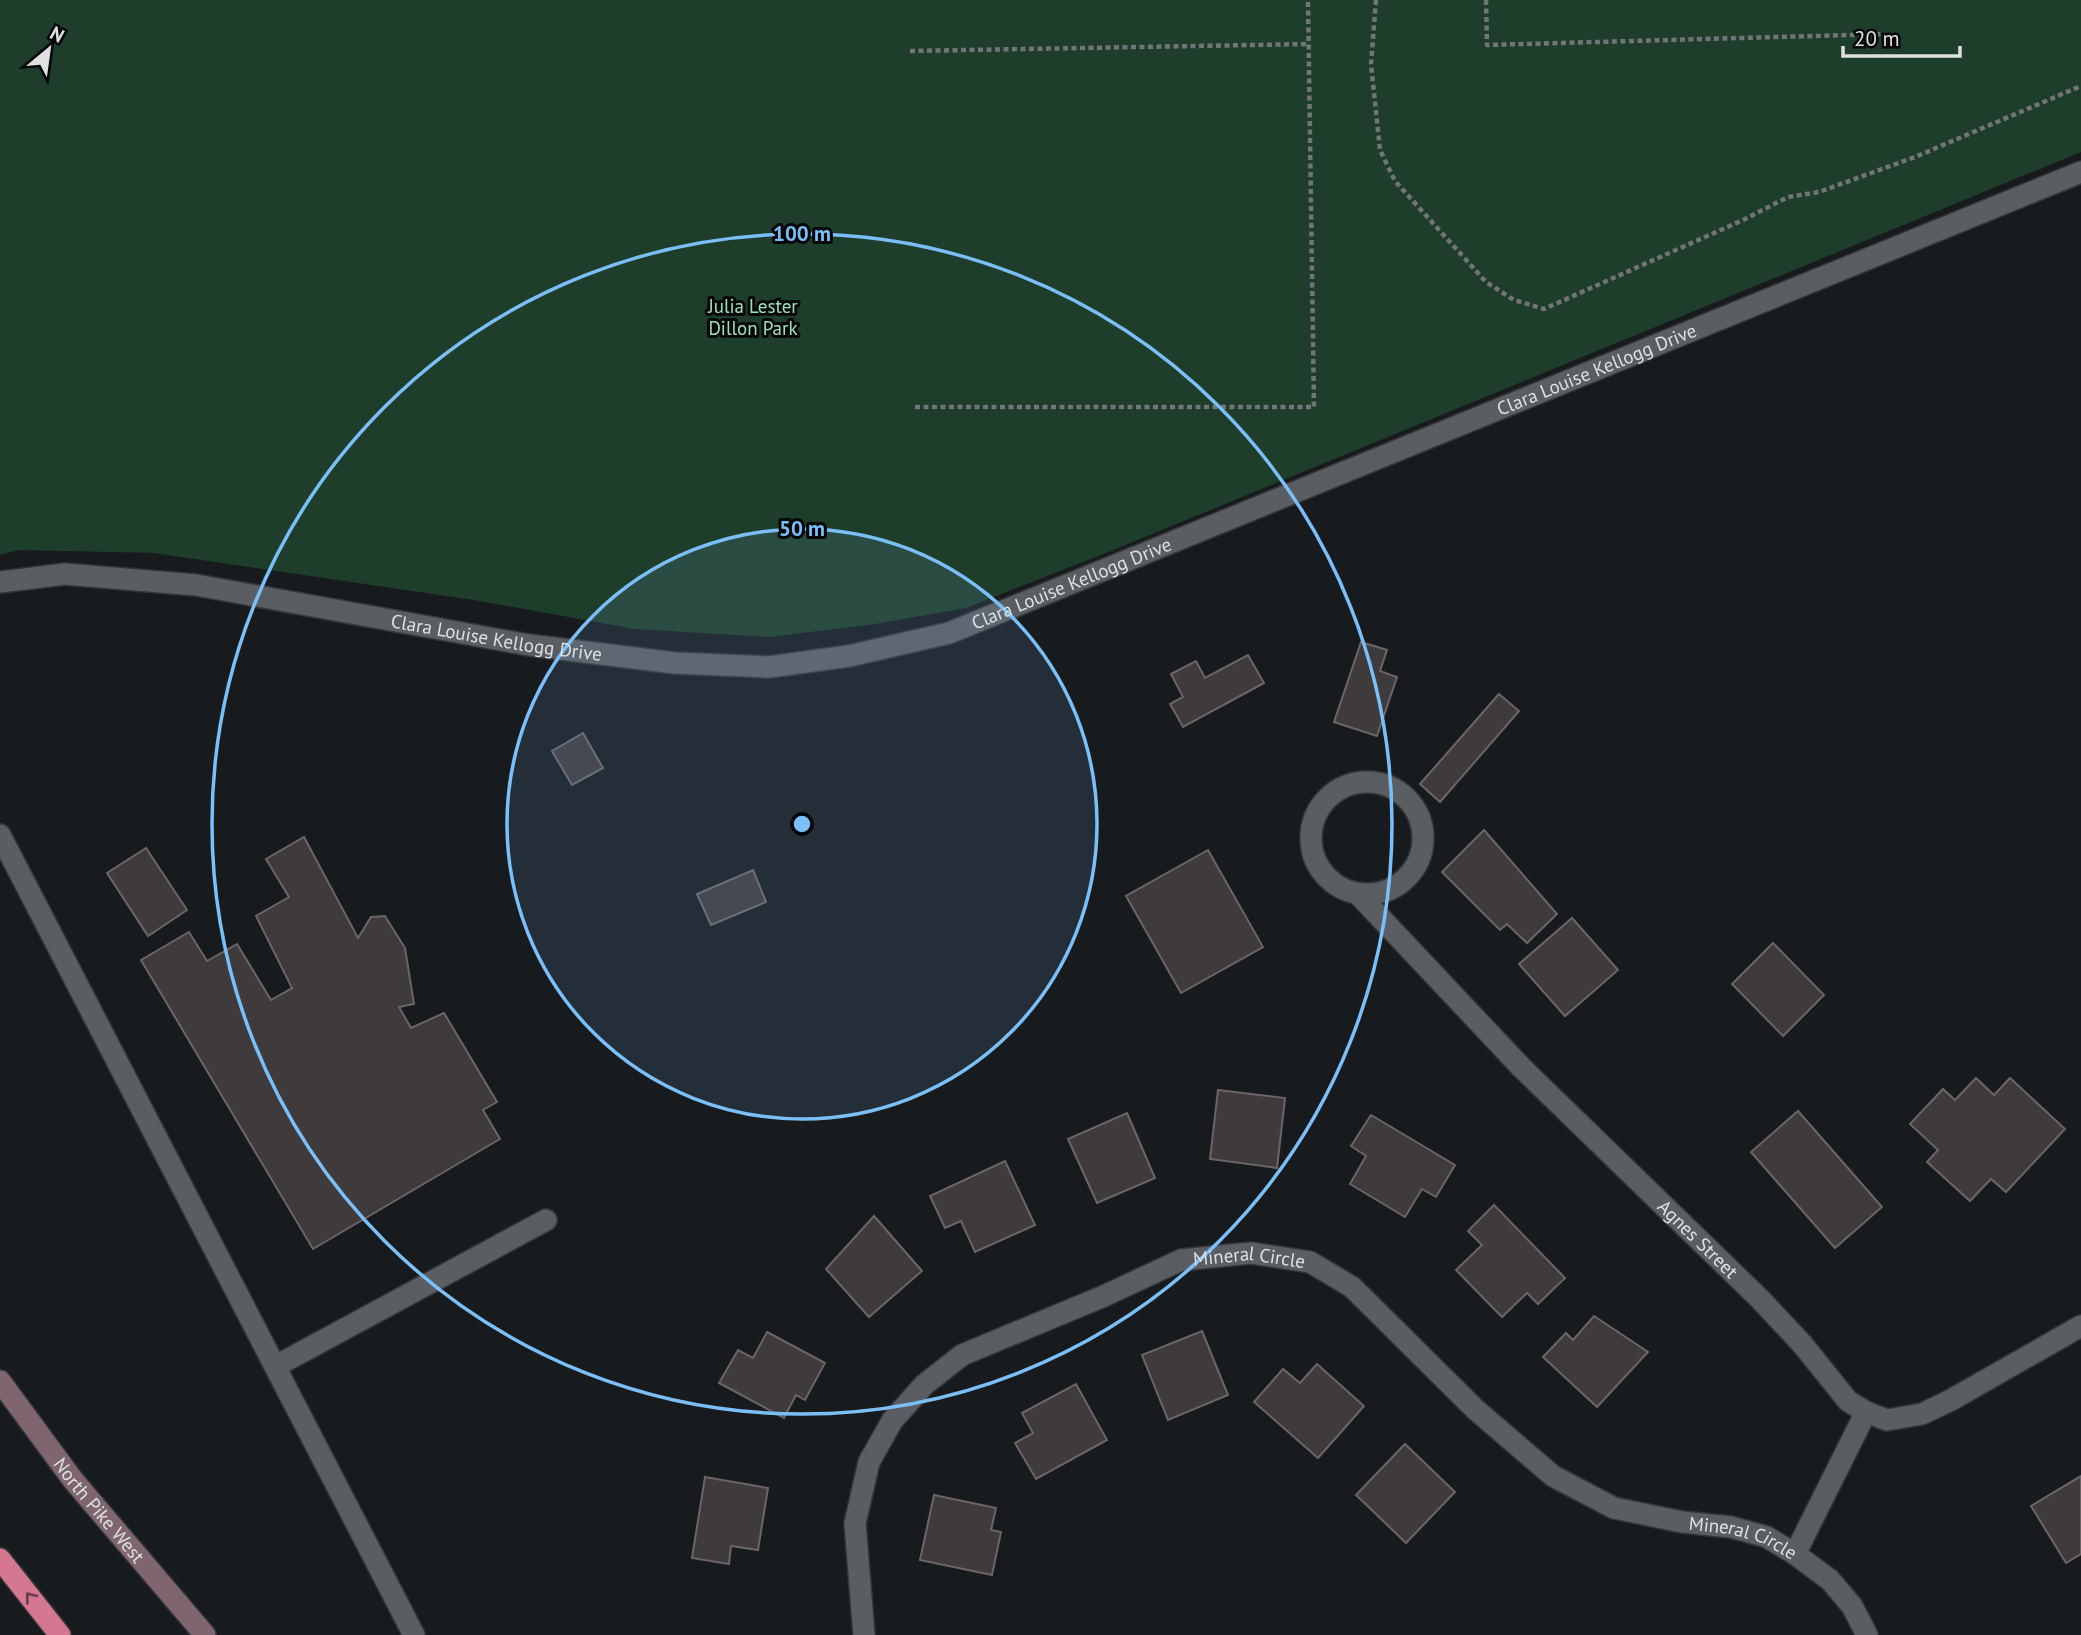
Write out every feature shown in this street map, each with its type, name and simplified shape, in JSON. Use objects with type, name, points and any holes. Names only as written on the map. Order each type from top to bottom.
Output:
[{"type":"highway","points":[[0,1559],[60,1635]]},
{"type":"main road","name":"North Pike West","points":[[0,1381],[74,1480],[205,1635]]},
{"type":"street","name":"Clara Louise Kellogg Drive","points":[[0,582],[65,574],[196,585],[529,645],[675,663],[769,667],[849,656],[949,633],[2081,172]]},
{"type":"street","name":"Agnes Street","points":[[1359,895],[1383,893],[1397,887],[1410,876],[1420,860],[1424,846],[1424,830],[1419,815],[1408,799],[1393,788],[1367,781],[1351,784],[1324,801],[1311,825],[1311,851],[1318,868],[1332,884],[1359,895],[1522,1068],[1761,1300],[1803,1345],[1848,1401],[1866,1412],[1887,1420],[1922,1414],[2081,1326]]},
{"type":"street","points":[[0,835],[414,1635]]},
{"type":"street","points":[[276,1366],[546,1220]]},
{"type":"street","name":"Mineral Circle","points":[[864,1635],[855,1523],[869,1462],[892,1421],[924,1385],[962,1355],[1104,1296],[1181,1260],[1251,1253],[1310,1262],[1352,1287],[1475,1409],[1553,1476],[1615,1508],[1682,1522],[1731,1527],[1767,1537],[1795,1554],[1829,1580],[1852,1606],[1867,1635]]},
{"type":"street","points":[[1795,1554],[1866,1412]]},
{"type":"path","points":[[915,407],[1314,407],[1308,0]]},
{"type":"path","points":[[1376,0],[1371,64],[1380,150],[1395,181],[1486,282],[1514,300],[1544,309],[1743,220],[1788,197],[1819,191],[1915,157],[2081,86]]},
{"type":"path","points":[[1486,0],[1487,45],[1885,34]]},
{"type":"path","points":[[909,51],[1309,44]]},
{"type":"green space","name":"Julia Lester Dillon Park","points":[[0,0],[2081,0],[2081,152],[966,608],[875,624],[769,637],[635,629],[474,600],[154,553],[19,550],[0,555]]},
{"type":"building","points":[[1361,642],[1387,650],[1380,671],[1397,677],[1377,736],[1334,722]]},
{"type":"building","points":[[1248,655],[1264,683],[1183,727],[1170,704],[1183,697],[1171,674],[1196,661],[1205,678]]},
{"type":"building","points":[[1499,694],[1519,711],[1440,802],[1420,784]]},
{"type":"building","points":[[583,733],[603,768],[572,785],[552,751]]},
{"type":"building","points":[[1484,830],[1557,914],[1527,943],[1507,924],[1500,930],[1442,872]]},
{"type":"building","points":[[304,837],[358,938],[371,917],[385,916],[405,948],[414,1004],[399,1007],[411,1028],[444,1013],[497,1102],[483,1110],[500,1139],[313,1249],[141,960],[189,932],[207,961],[237,944],[271,1000],[292,988],[256,916],[289,897],[266,859]]},
{"type":"building","points":[[146,848],[187,910],[148,936],[107,873]]},
{"type":"building","points":[[1208,850],[1263,947],[1181,993],[1126,896]]},
{"type":"building","points":[[753,870],[766,902],[711,925],[697,894]]},
{"type":"building","points":[[1572,918],[1618,970],[1565,1016],[1519,964]]},
{"type":"building","points":[[1773,943],[1824,995],[1783,1036],[1732,984]]},
{"type":"building","points":[[1976,1078],[1994,1095],[2010,1078],[2065,1129],[2006,1192],[1991,1179],[1970,1201],[1927,1162],[1938,1150],[1910,1124],[1943,1089],[1955,1100]]},
{"type":"building","points":[[1218,1090],[1285,1098],[1277,1168],[1210,1159]]},
{"type":"building","points":[[1798,1111],[1882,1207],[1835,1248],[1751,1152]]},
{"type":"building","points":[[1127,1113],[1155,1178],[1097,1203],[1068,1139]]},
{"type":"building","points":[[1371,1115],[1455,1165],[1436,1197],[1422,1189],[1405,1217],[1350,1184],[1366,1156],[1351,1146]]},
{"type":"building","points":[[1005,1161],[1035,1225],[975,1252],[961,1221],[945,1228],[930,1196]]},
{"type":"building","points":[[1494,1205],[1565,1278],[1538,1304],[1527,1293],[1502,1317],[1456,1270],[1482,1245],[1468,1231]]},
{"type":"building","points":[[874,1216],[922,1271],[869,1317],[826,1269]]},
{"type":"building","points":[[1594,1316],[1648,1352],[1597,1407],[1543,1357],[1566,1333],[1573,1340]]},
{"type":"building","points":[[1202,1331],[1228,1395],[1168,1420],[1142,1355]]},
{"type":"building","points":[[767,1332],[825,1363],[805,1400],[796,1395],[784,1418],[719,1383],[738,1350],[753,1358]]},
{"type":"building","points":[[1317,1364],[1364,1406],[1318,1458],[1254,1402],[1283,1369],[1300,1383]]},
{"type":"building","points":[[1076,1384],[1107,1440],[1036,1479],[1015,1443],[1033,1433],[1022,1413]]},
{"type":"building","points":[[1405,1444],[1455,1492],[1406,1543],[1356,1495]]},
{"type":"building","points":[[2081,1476],[2081,1554],[2066,1563],[2031,1506]]},
{"type":"building","points":[[705,1477],[768,1488],[758,1550],[731,1546],[729,1564],[692,1558]]},
{"type":"building","points":[[934,1495],[996,1508],[991,1530],[1001,1532],[992,1575],[920,1560]]}]
